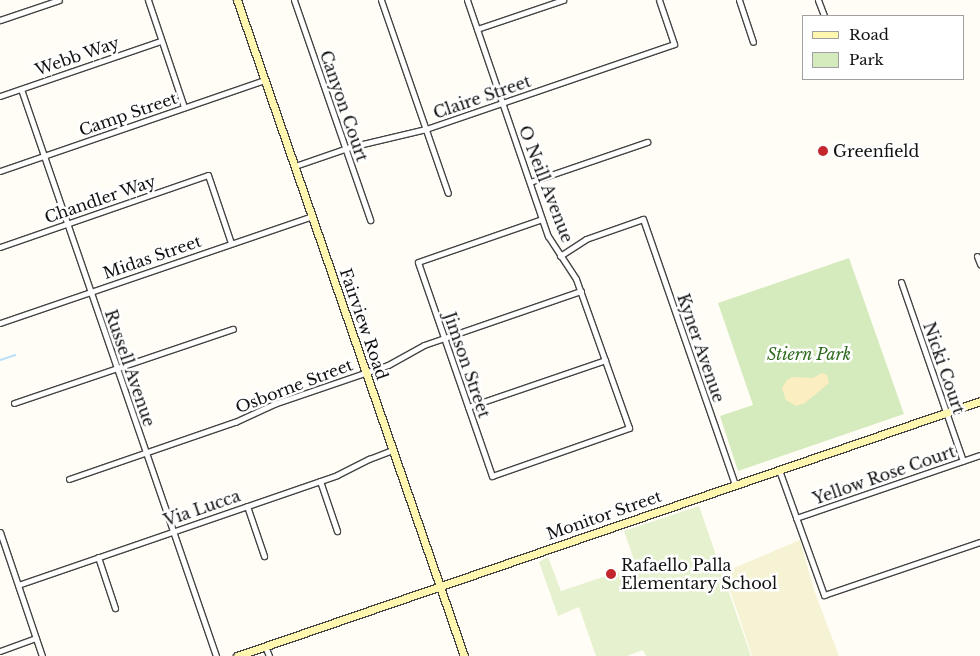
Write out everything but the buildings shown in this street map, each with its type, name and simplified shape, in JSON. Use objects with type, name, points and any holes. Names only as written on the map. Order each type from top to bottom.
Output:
[{"type":"street","points":[[0,20],[59,0]]},
{"type":"street","points":[[148,0],[184,108]]},
{"type":"street","name":"Fairview Road","points":[[237,0],[464,656]]},
{"type":"street","name":"Canyon Court","points":[[294,0],[370,220]]},
{"type":"street","points":[[381,0],[448,193]]},
{"type":"street","name":"O Neill Avenue","points":[[467,0],[548,236],[560,256],[571,269],[581,291],[628,428],[492,476]]},
{"type":"street","points":[[477,29],[563,0]]},
{"type":"street","name":"Claire Street","points":[[295,166],[345,149],[426,130],[674,44],[659,0]]},
{"type":"street","points":[[739,0],[753,42]]},
{"type":"street","points":[[818,0],[824,15]]},
{"type":"street","name":"Webb Way","points":[[0,96],[161,40]]},
{"type":"street","name":"Camp Street","points":[[0,171],[265,80]]},
{"type":"street","name":"Russell Avenue","points":[[21,89],[216,656]]},
{"type":"street","points":[[530,182],[647,142]]},
{"type":"street","name":"Chandler Way","points":[[0,247],[208,176],[231,243]]},
{"type":"street","name":"Midas Street","points":[[0,323],[312,216]]},
{"type":"street","name":"Jimson Street","points":[[492,476],[418,262],[542,219]]},
{"type":"street","name":"Kyner Avenue","points":[[560,256],[586,239],[643,219],[735,485]]},
{"type":"street","points":[[978,256],[980,264]]},
{"type":"street","name":"Nicki Court","points":[[901,282],[962,461]]},
{"type":"street","name":"Osborne Street","points":[[69,479],[366,372],[444,338],[581,291]]},
{"type":"street","points":[[14,404],[233,328]]},
{"type":"street","points":[[468,407],[605,360]]},
{"type":"street","name":"Monitor Street","points":[[237,656],[980,401]]},
{"type":"street","name":"Via Lucca","points":[[18,584],[320,481],[393,450]]},
{"type":"street","name":"Yellow Rose Court","points":[[796,518],[980,455]]},
{"type":"street","points":[[779,470],[824,595],[980,542]]},
{"type":"street","points":[[320,481],[337,531]]},
{"type":"street","points":[[247,506],[264,556]]},
{"type":"street","points":[[0,532],[42,656]]},
{"type":"street","points":[[98,557],[115,608]]},
{"type":"street","points":[[0,651],[36,638]]},
{"type":"street","points":[[265,646],[269,656]]},
{"type":"shaded area","points":[[800,540],[814,590],[839,656],[752,656],[724,572]]},
{"type":"green space","name":"Stiern Park","points":[[849,258],[904,414],[738,471],[720,416],[753,405],[718,303]]},
{"type":"green space","name":"Rafaello Palla Elementary School","points":[[699,506],[751,656],[646,656],[643,650],[627,656],[596,656],[579,607],[558,616],[539,562],[548,557],[561,591],[636,566],[624,531]]},
{"type":"sand","points":[[822,373],[827,375],[829,383],[805,403],[796,406],[786,400],[782,388],[787,380],[792,377],[813,378]]},
{"type":"waterway","points":[[0,360],[15,355]]},
{"type":"place","name":"Greenfield","points":[[823,151]]},
{"type":"place","name":"Rafaello Palla Elementary School","points":[[611,574]]}]
